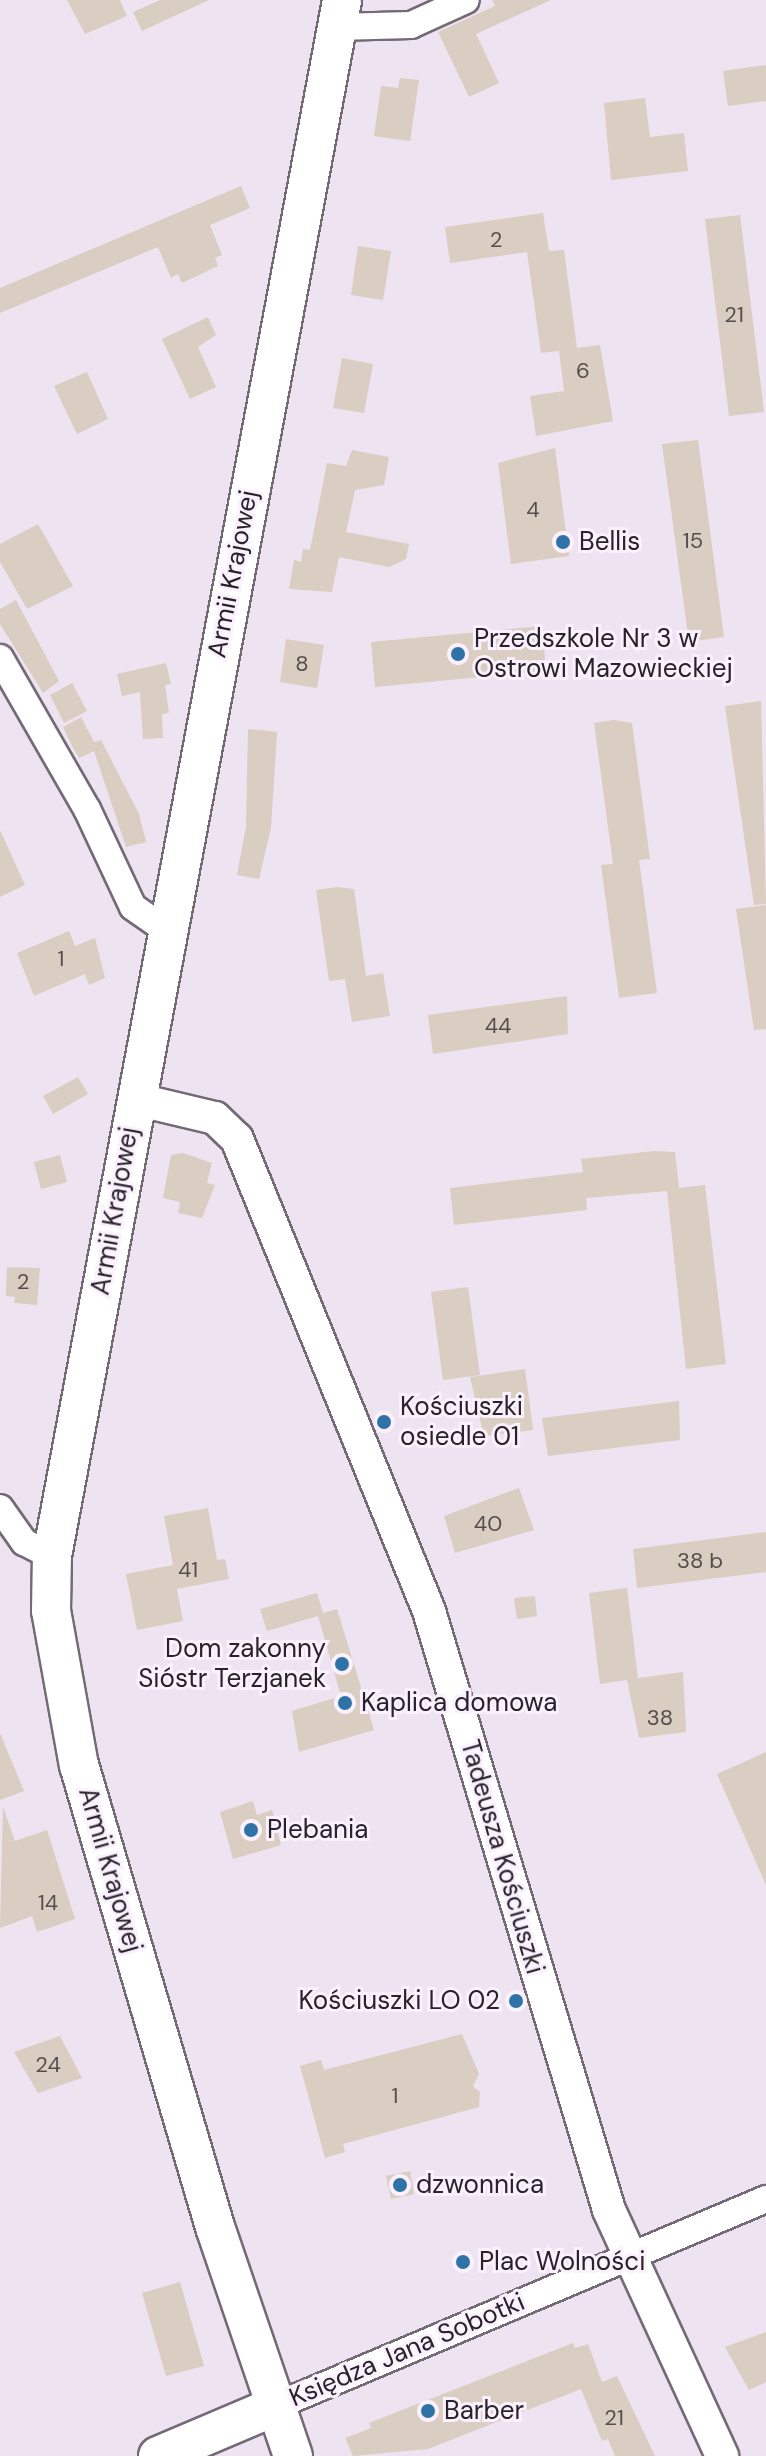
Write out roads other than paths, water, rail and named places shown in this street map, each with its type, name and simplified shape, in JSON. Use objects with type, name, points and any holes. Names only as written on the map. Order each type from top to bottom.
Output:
[{"type":"main road","name":"Armii Krajowej","points":[[293,2456],[215,2227],[79,1766],[54,1644],[52,1556],[166,930],[339,14]]},
{"type":"main road","points":[[158,2456],[276,2406]]},
{"type":"street","points":[[339,14],[375,31],[411,25],[466,0]]},
{"type":"street","points":[[0,658],[87,809],[133,907],[166,930]]},
{"type":"street","name":"Tadeusza Kościuszki","points":[[135,1099],[215,1118],[237,1139],[304,1295],[429,1611],[493,1815],[552,2035],[627,2257],[722,2456]]},
{"type":"street","points":[[0,1508],[24,1542],[52,1556]]},
{"type":"street","name":"Księdza Jana Sobotki","points":[[276,2406],[766,2199]]},
{"type":"place","name":"Bellis","points":[[563,542]]},
{"type":"place","name":"Przedszkole Nr 3 w Ostrowi Mazowieckiej","points":[[458,654]]},
{"type":"place","name":"Kościuszki osiedle 01","points":[[384,1422]]},
{"type":"place","name":"Dom zakonny Sióstr Terzjanek","points":[[342,1664]]},
{"type":"place","name":"Kaplica domowa","points":[[345,1703]]},
{"type":"place","name":"Plebania","points":[[251,1830]]},
{"type":"place","name":"Kościuszki LO 02","points":[[516,2001]]},
{"type":"place","name":"dzwonnica","points":[[400,2185]]},
{"type":"place","name":"Plac Wolności","points":[[463,2262]]},
{"type":"place","name":"Barber","points":[[428,2411]]}]
